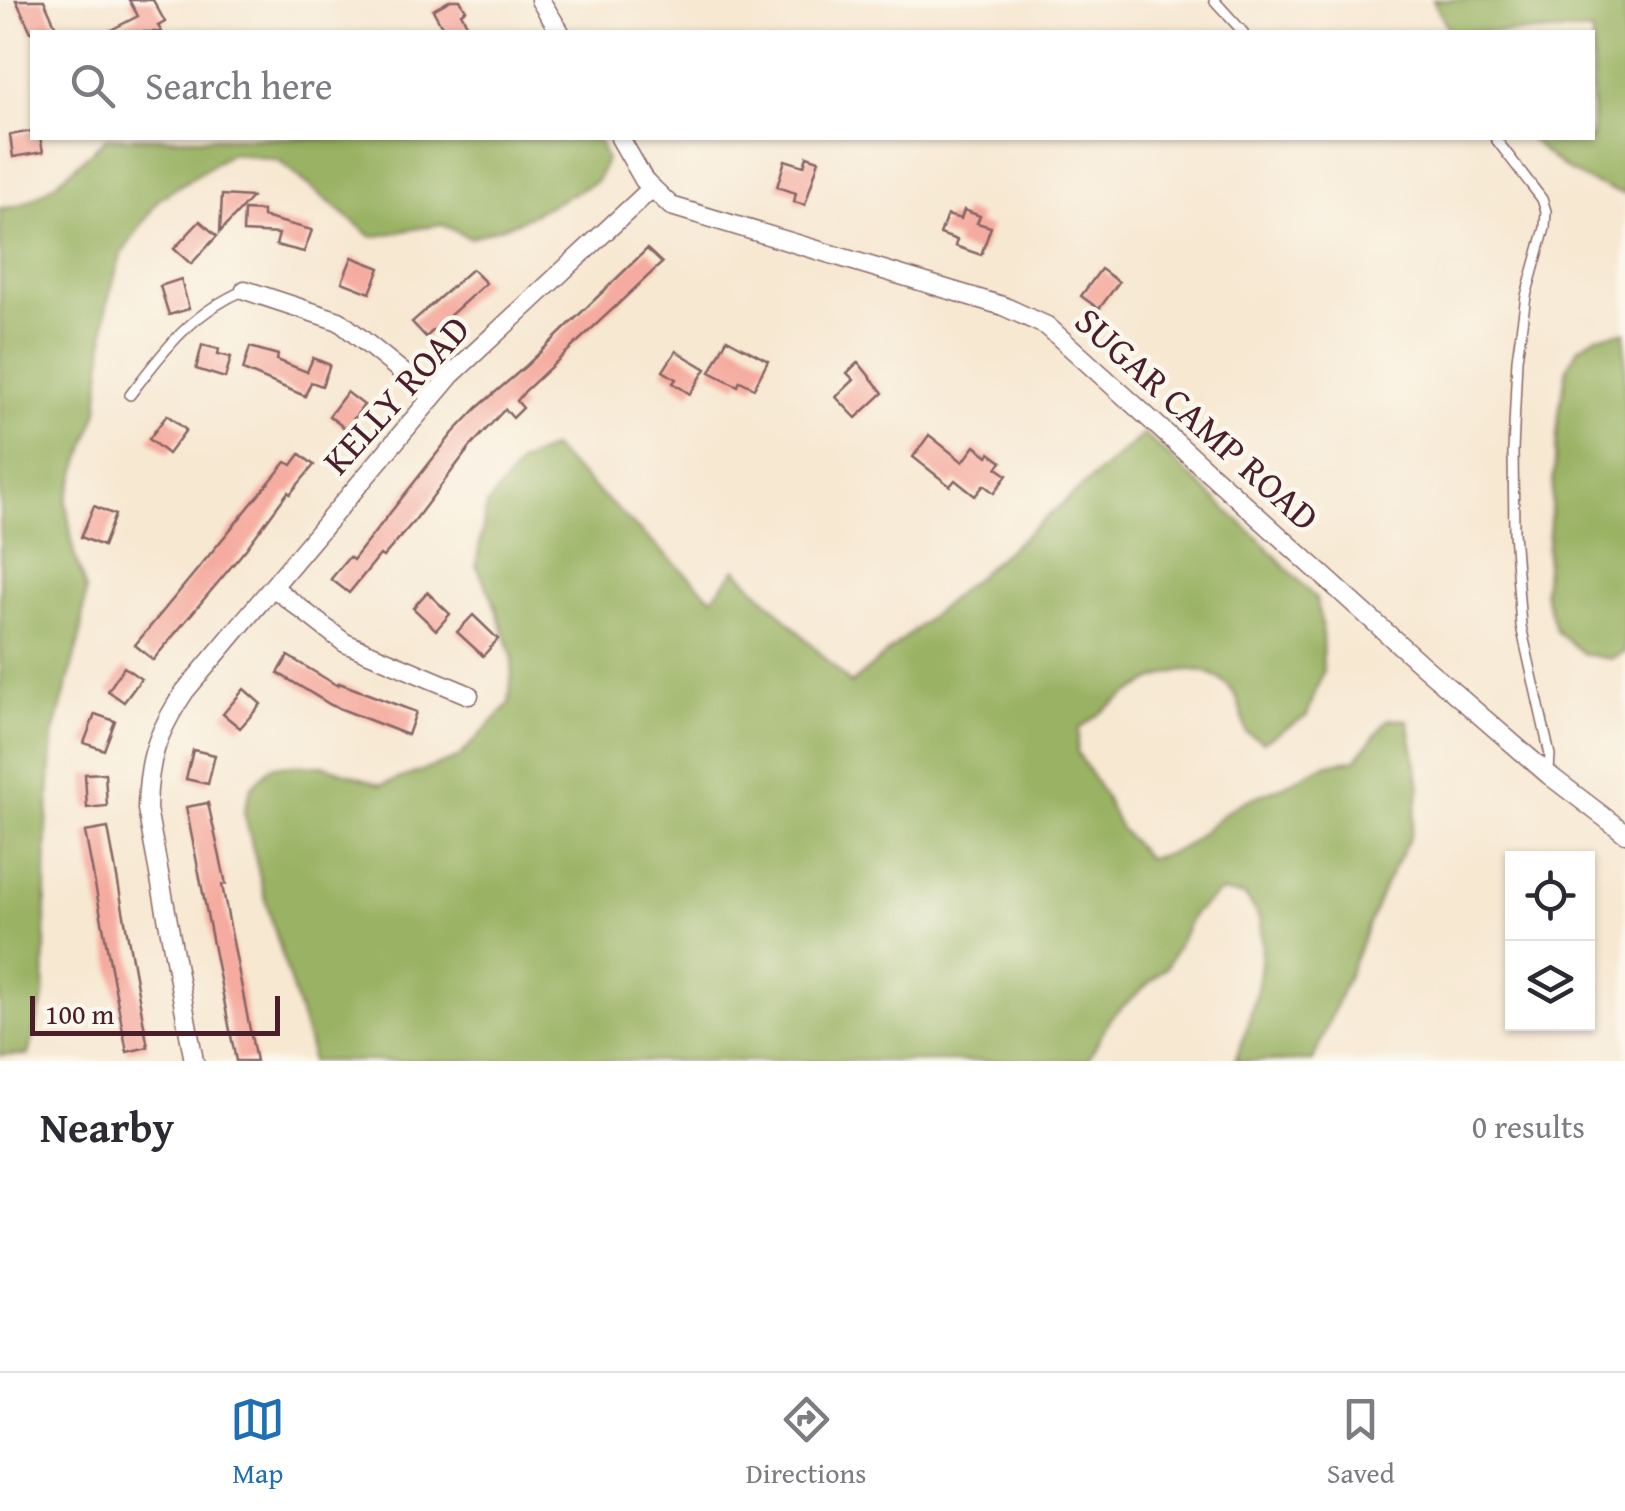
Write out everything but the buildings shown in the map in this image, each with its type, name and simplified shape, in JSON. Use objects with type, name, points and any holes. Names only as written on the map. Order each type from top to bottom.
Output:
[{"type":"street","points":[[540,0],[559,30]]},
{"type":"street","name":"SUGAR CAMP ROAD","points":[[621,140],[651,189],[671,206],[1003,306],[1047,326],[1422,665],[1549,775],[1625,833]]},
{"type":"street","name":"KELLY ROAD","points":[[194,1061],[147,809],[148,772],[164,723],[209,663],[432,396],[651,189]]},
{"type":"street","points":[[245,290],[339,321],[432,396]]},
{"type":"street","points":[[274,588],[345,644],[469,694]]},
{"type":"lane","points":[[1214,0],[1241,30]]},
{"type":"lane","points":[[1497,140],[1542,199],[1546,211],[1546,228],[1526,296],[1519,343],[1514,532],[1521,626],[1550,755],[1549,775]]},
{"type":"lane","points":[[130,395],[172,339],[216,302],[245,290]]},
{"type":"green space","points":[[1433,0],[1625,0],[1625,194],[1573,174],[1532,140],[1595,140],[1595,30],[1449,30]]},
{"type":"green space","points":[[105,140],[599,140],[606,160],[597,181],[517,222],[470,238],[441,224],[372,237],[278,160],[231,153],[159,199],[121,255],[107,304],[98,411],[66,501],[74,554],[86,590],[80,637],[53,737],[44,996],[28,1055],[0,1055],[0,208],[27,201],[71,171]]},
{"type":"green space","points":[[1625,332],[1625,653],[1610,659],[1584,654],[1556,631],[1544,592],[1559,413],[1567,368],[1578,348],[1596,336]]},
{"type":"green space","points":[[1144,434],[1261,541],[1316,599],[1322,627],[1323,671],[1307,716],[1263,742],[1246,732],[1235,695],[1218,678],[1199,670],[1157,678],[1079,729],[1077,752],[1119,827],[1147,858],[1188,844],[1244,801],[1325,765],[1355,760],[1388,719],[1408,720],[1420,787],[1410,837],[1385,885],[1313,1061],[1235,1061],[1256,993],[1262,940],[1258,916],[1245,896],[1220,892],[1194,913],[1167,967],[1112,1016],[1087,1061],[311,1061],[244,812],[251,788],[272,766],[323,765],[382,785],[458,758],[509,704],[513,659],[492,597],[476,565],[487,505],[521,462],[551,448],[712,598],[736,569],[851,684]]}]
